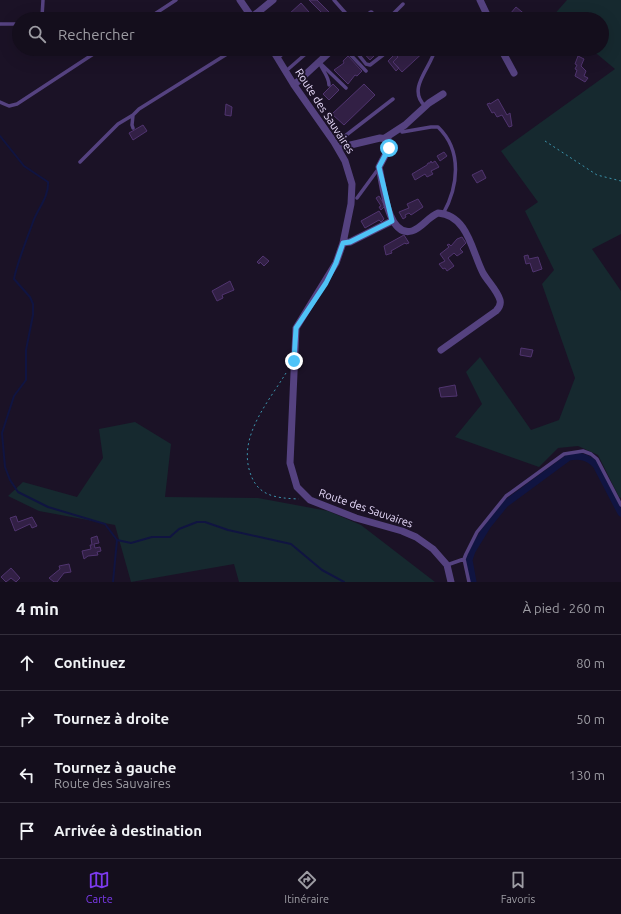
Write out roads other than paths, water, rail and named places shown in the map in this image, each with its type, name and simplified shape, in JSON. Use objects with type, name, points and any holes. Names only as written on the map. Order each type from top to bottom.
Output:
[{"type":"street","points":[[240,0],[248,12]]},
{"type":"street","points":[[259,12],[273,0]]},
{"type":"street","points":[[480,0],[486,12]]},
{"type":"street","points":[[294,85],[325,56]]},
{"type":"street","points":[[506,56],[514,73]]},
{"type":"street","name":"Route des Sauvaires","points":[[278,58],[294,85],[338,148],[345,161],[352,184],[351,204],[343,243],[336,263],[326,283],[296,328],[290,463],[297,487],[310,500],[356,518],[402,531],[416,537],[433,549],[448,565]]},
{"type":"street","points":[[338,148],[385,138],[443,94]]},
{"type":"street","points":[[385,138],[388,140],[389,148],[379,167],[392,221],[401,229],[411,231],[434,215],[449,215],[460,224],[474,250],[483,273],[499,298],[500,303],[496,311],[441,350]]},
{"type":"street","points":[[343,243],[350,242],[392,221]]},
{"type":"street","points":[[448,565],[451,582]]},
{"type":"lane","points":[[42,12],[43,0]]},
{"type":"lane","points":[[158,12],[176,0]]},
{"type":"lane","points":[[334,0],[346,12]]},
{"type":"lane","points":[[395,12],[404,4]]},
{"type":"lane","points":[[0,24],[12,24]]},
{"type":"lane","points":[[0,102],[9,106],[17,104],[90,56]]},
{"type":"lane","points":[[80,162],[118,124],[133,115],[139,109],[224,56]]},
{"type":"lane","points":[[286,71],[303,56]]},
{"type":"lane","points":[[352,56],[366,71]]},
{"type":"lane","points":[[360,56],[366,64],[370,65],[381,56]]},
{"type":"lane","points":[[426,107],[421,101],[418,86],[419,80],[433,56]]},
{"type":"lane","points":[[319,62],[322,70],[328,78],[330,85]]},
{"type":"lane","points":[[319,62],[346,88]]},
{"type":"lane","points":[[338,148],[345,136],[393,99]]},
{"type":"lane","points":[[133,115],[133,128]]},
{"type":"lane","points":[[400,128],[402,132],[438,127],[449,140],[456,166],[456,174],[453,194],[443,214]]},
{"type":"lane","points":[[357,198],[379,167]]},
{"type":"lane","points":[[469,582],[464,559],[477,532],[506,496],[564,454],[583,451],[597,459],[621,505]]},
{"type":"lane","points":[[448,565],[464,559]]},
{"type":"waterway","points":[[0,136],[24,166],[48,182],[47,193],[33,222],[14,279],[30,297],[33,304],[33,315],[26,350],[26,380],[14,396],[2,433],[5,467],[10,480],[18,492],[48,507],[105,524],[117,540],[113,582]]},
{"type":"waterway","points":[[473,582],[469,560],[472,551],[488,525],[505,504],[569,457],[584,457],[596,465],[621,513]]},
{"type":"waterway","points":[[117,540],[131,543],[152,537],[170,537],[179,529],[197,522],[205,522],[228,530],[291,544],[322,570],[344,582]]}]
